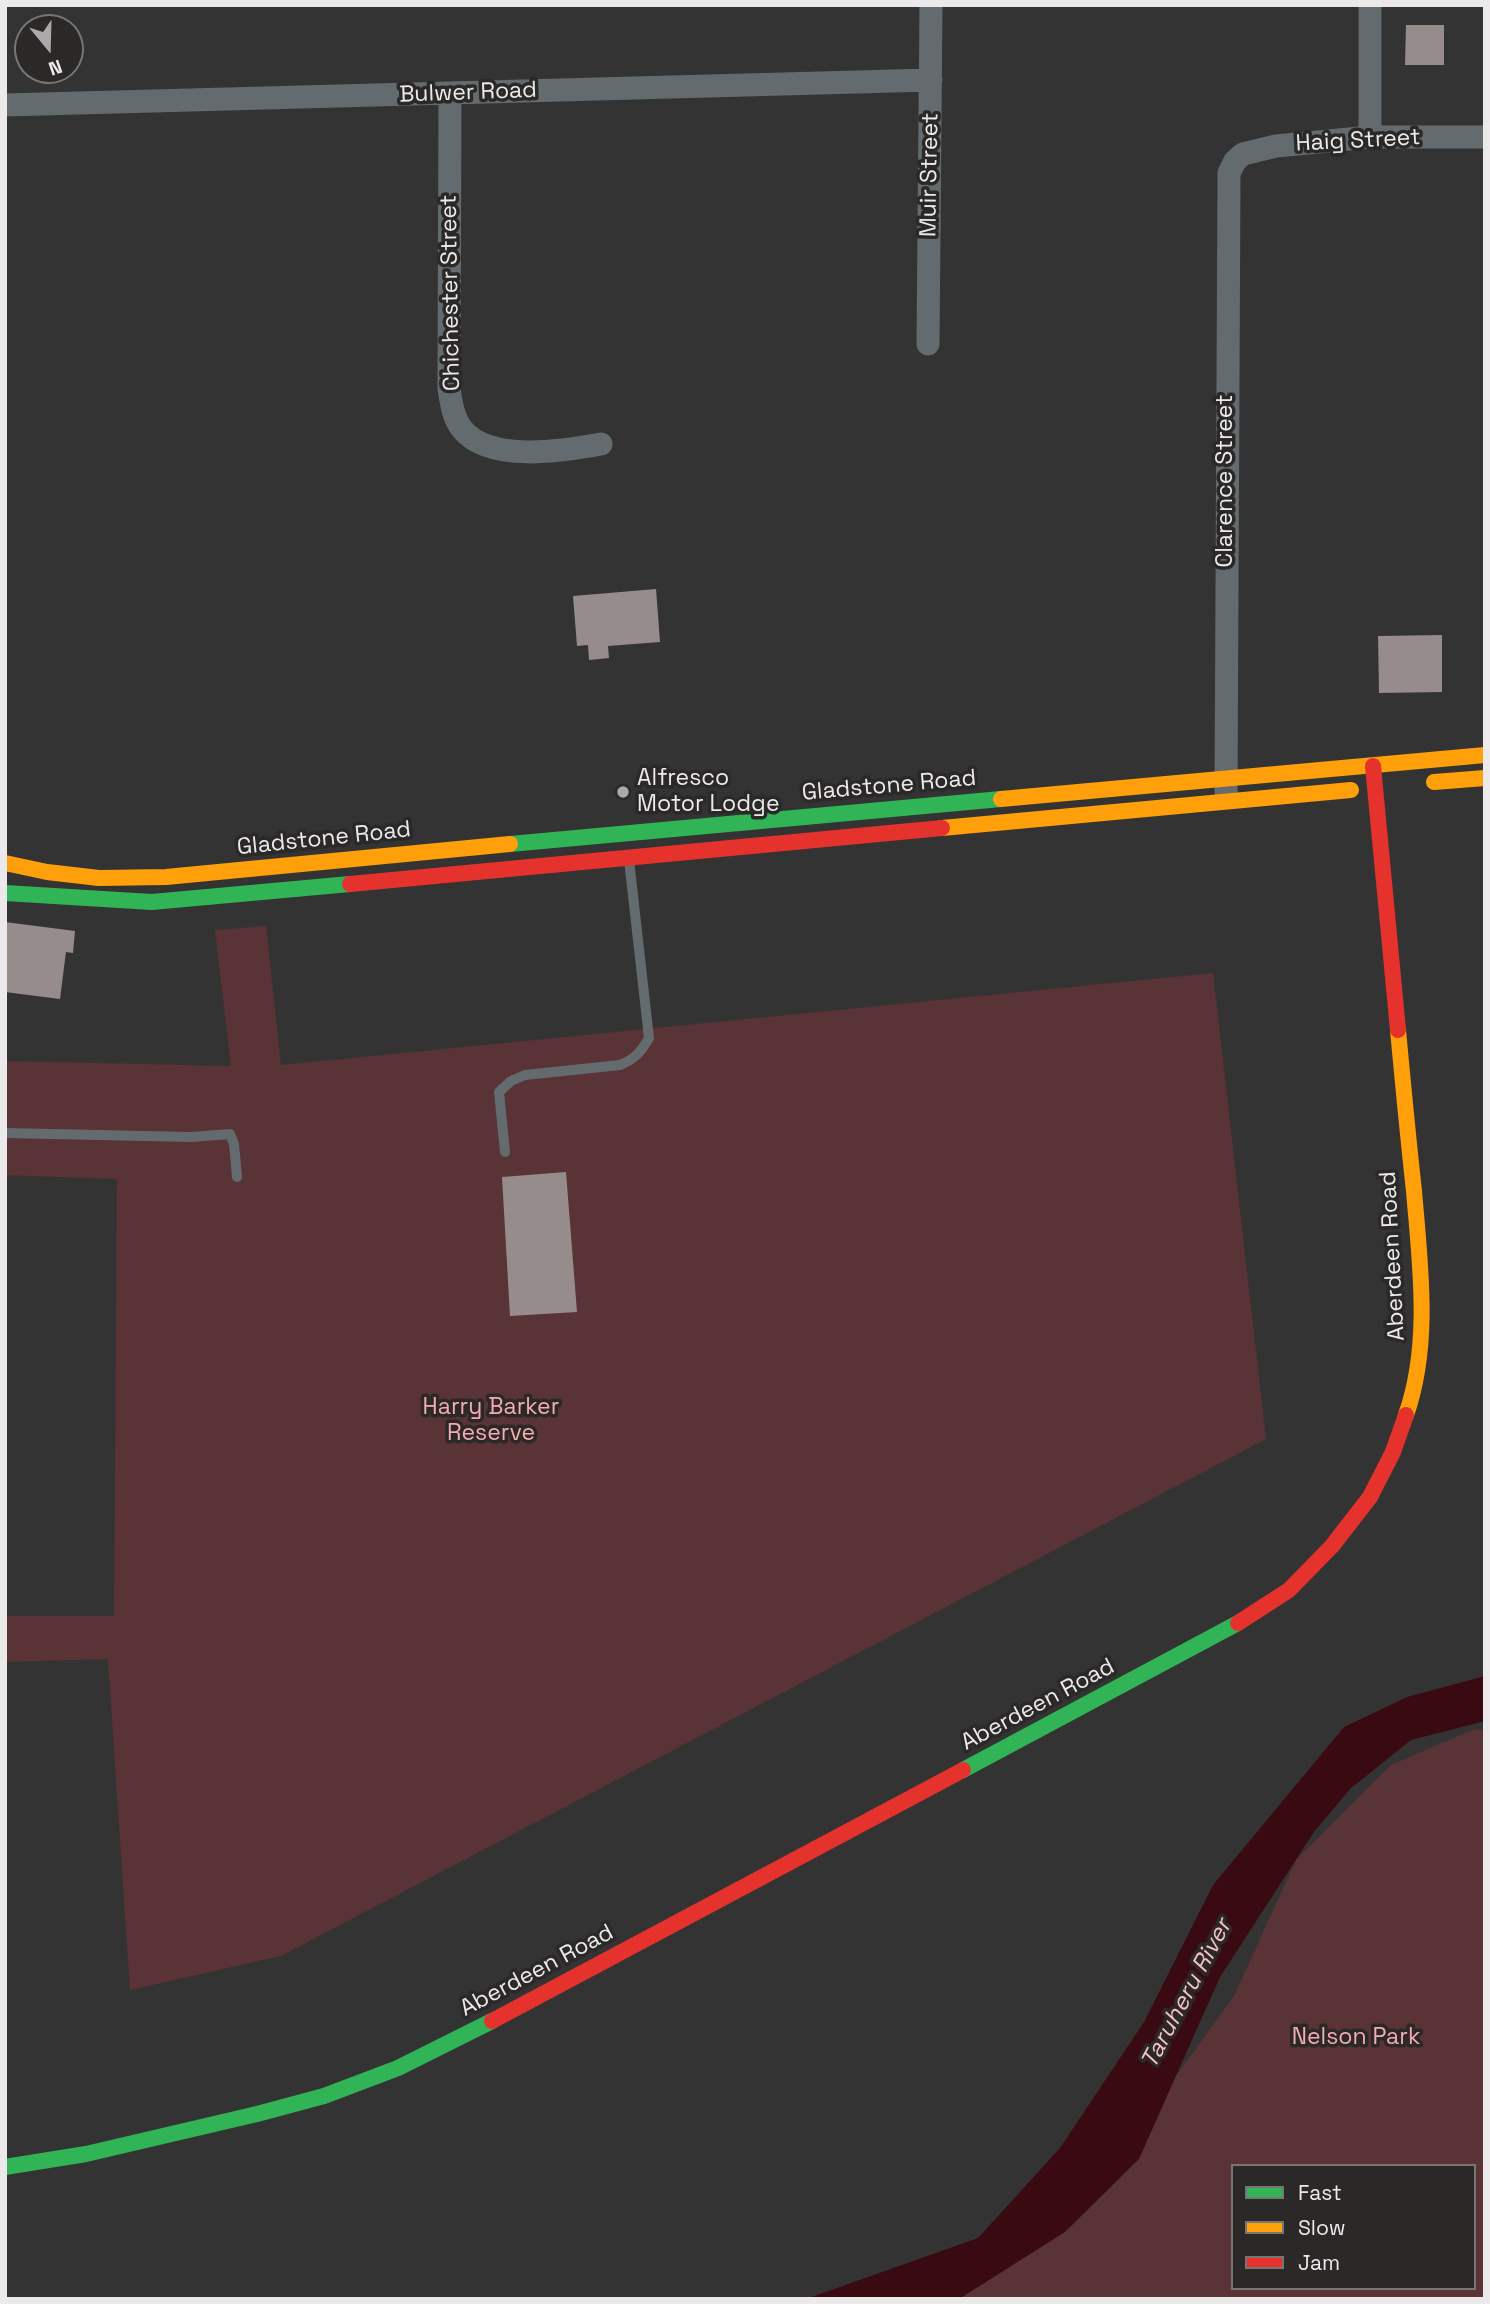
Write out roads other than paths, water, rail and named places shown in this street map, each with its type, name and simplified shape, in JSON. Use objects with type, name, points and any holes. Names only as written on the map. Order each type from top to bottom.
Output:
[{"type":"main road","name":"Gladstone Road","points":[[5,863],[47,872],[99,878],[166,877],[1485,755]]},
{"type":"main road","name":"Aberdeen Road","points":[[5,2167],[33,2165],[290,2106],[399,2068],[449,2044],[1240,1622],[1289,1590],[1332,1546],[1370,1497],[1393,1452],[1409,1407],[1422,1336],[1418,1238],[1382,787],[1373,766]]},
{"type":"main road","points":[[1416,784],[1485,778]]},
{"type":"main road","name":"Gladstone Road","points":[[5,892],[152,902],[1382,787]]},
{"type":"street","name":"Muir Street","points":[[928,344],[931,5]]},
{"type":"street","points":[[1370,5],[1370,136]]},
{"type":"street","name":"Bulwer Road","points":[[5,105],[931,80]]},
{"type":"street","name":"Chichester Street","points":[[450,93],[449,388],[453,410],[461,428],[477,443],[497,450],[560,452],[601,444]]},
{"type":"street","name":"Haig Street","points":[[1235,160],[1243,154],[1276,146],[1370,136],[1485,137]]},
{"type":"street","name":"Clarence Street","points":[[1227,802],[1227,185],[1235,160]]},
{"type":"lane","points":[[505,1153],[499,1092],[511,1081],[525,1075],[620,1065],[632,1060],[649,1038],[626,833]]},
{"type":"lane","points":[[5,1133],[191,1137],[230,1134],[234,1143],[237,1177]]},
{"type":"water","name":"Taruheru River","points":[[1485,1676],[1485,1721],[1411,1740],[1350,1789],[1314,1832],[1220,1977],[1139,2159],[1065,2232],[959,2299],[806,2299],[978,2238],[1060,2148],[1144,2022],[1213,1885],[1344,1727],[1407,1697]]},
{"type":"place","name":"Alfresco Motor Lodge","points":[[623,792]]},
{"type":"park label","name":"Harry Barker Reserve","points":[[491,1421]]},
{"type":"park label","name":"Nelson Park","points":[[1356,2038]]}]
